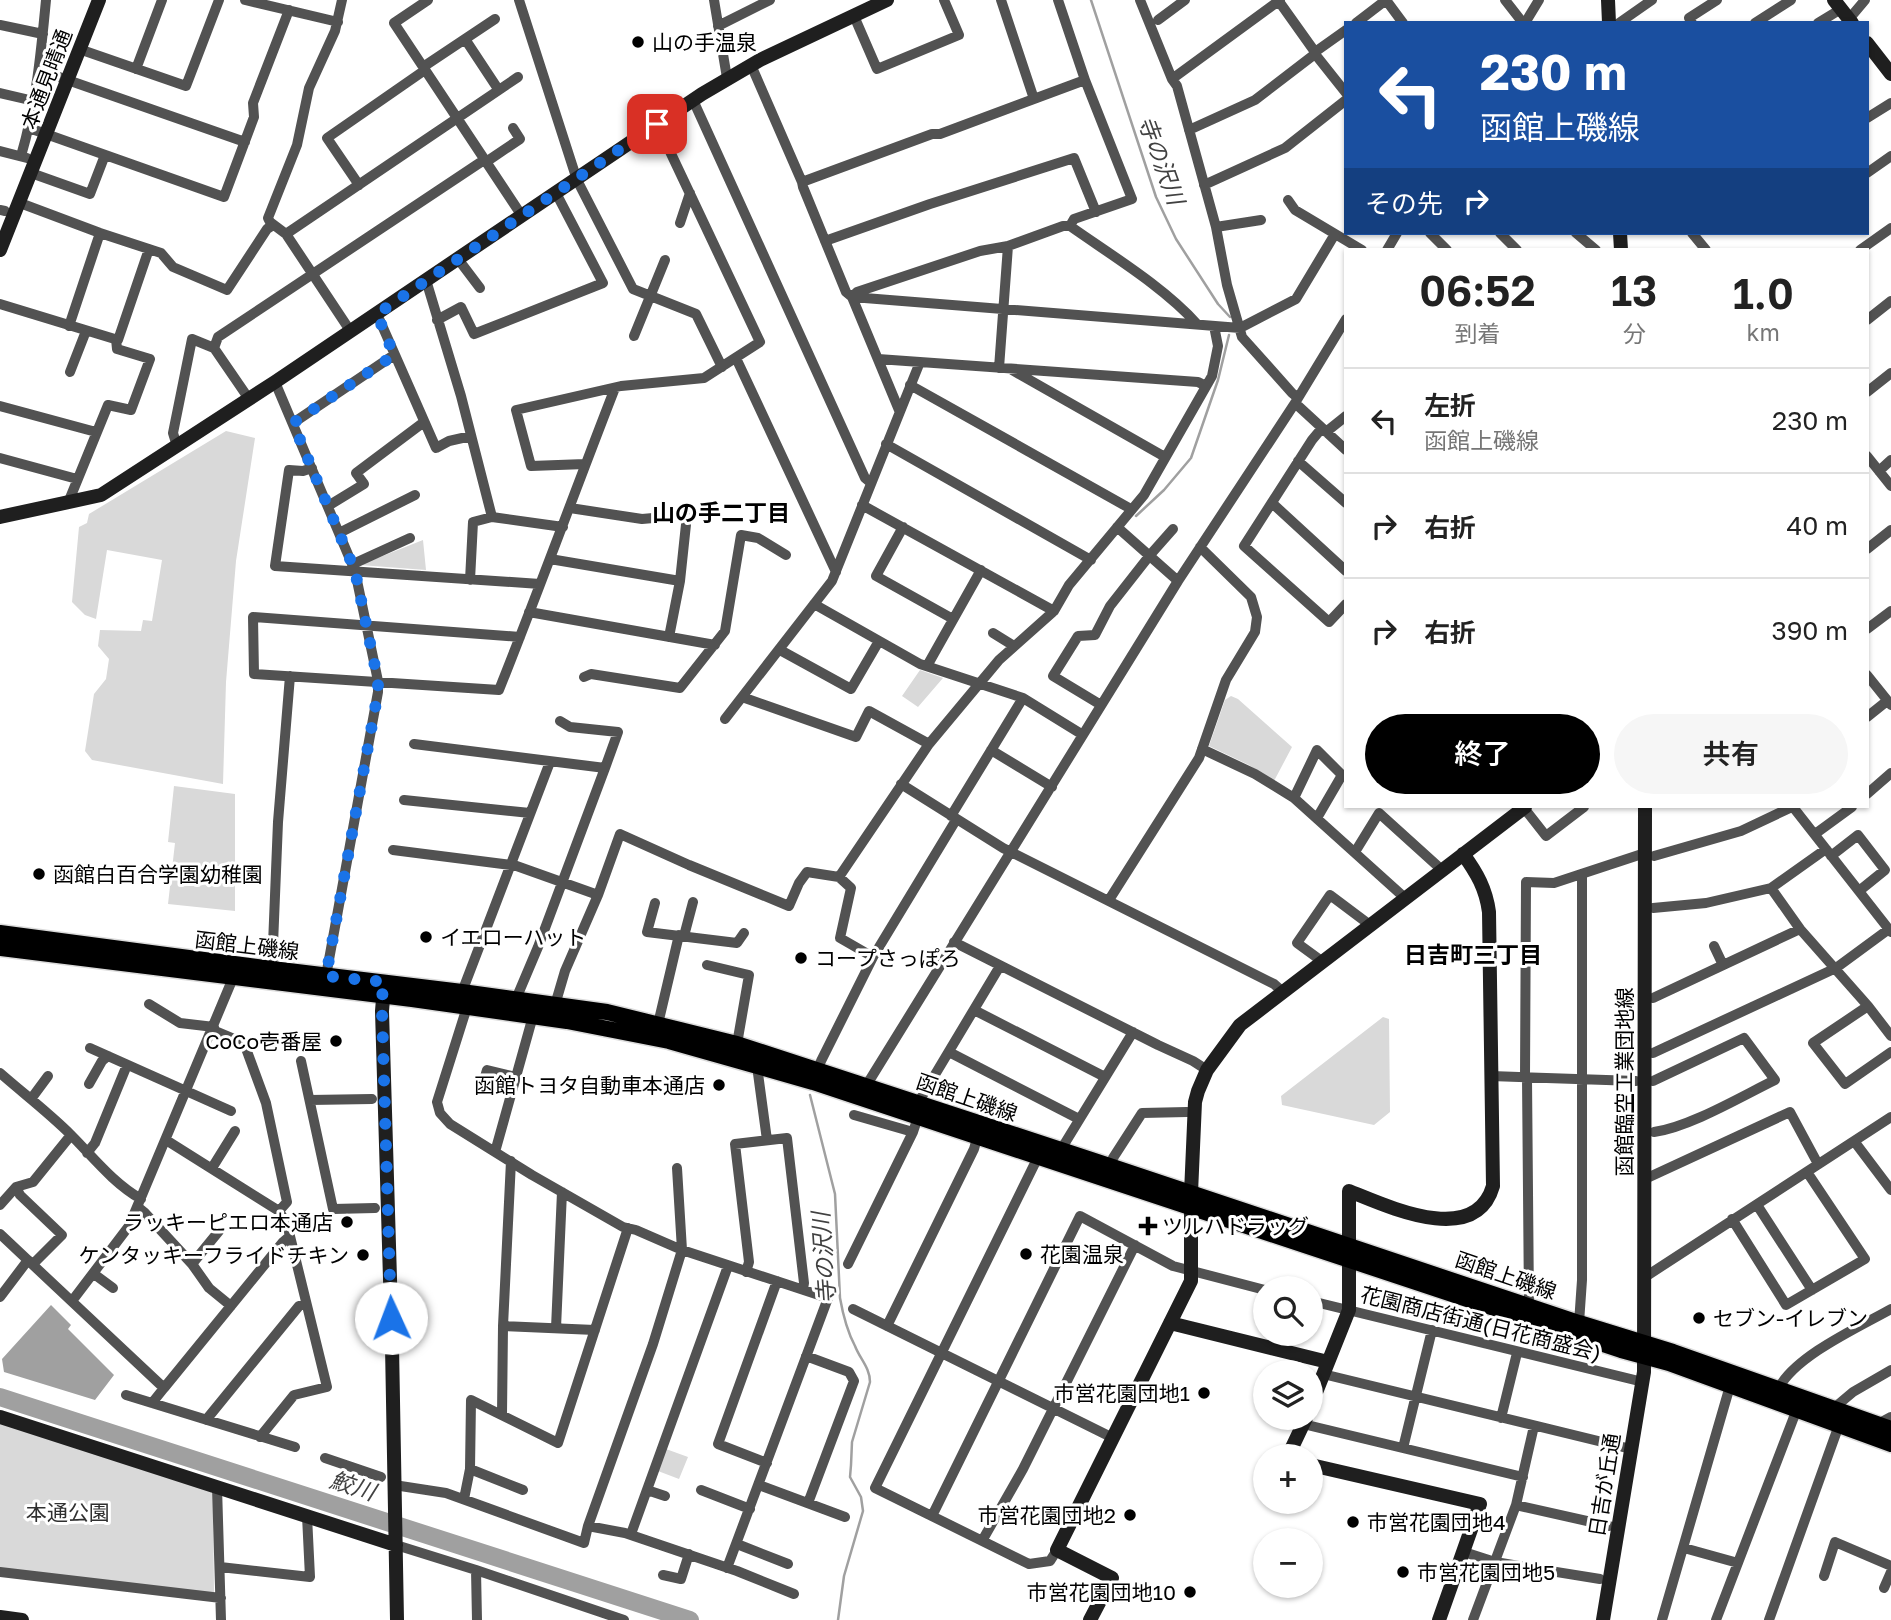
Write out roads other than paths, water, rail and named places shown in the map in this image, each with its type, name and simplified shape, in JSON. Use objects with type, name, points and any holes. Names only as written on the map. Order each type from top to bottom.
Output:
[{"type":"main road","name":"函館上磯線","points":[[0,933],[326,976],[383,989]]},
{"type":"main road","name":"函館上磯線","points":[[0,948],[233,978],[383,989],[464,1000],[533,1016],[669,1041],[757,1066],[866,1086],[916,1117],[1191,1200],[1349,1252],[1621,1350],[1645,1350],[1779,1388],[1887,1423]]},
{"type":"main road","name":"函館上磯線","points":[[464,1000],[516,999],[607,1012],[737,1044],[916,1117],[977,1138],[1191,1200]]},
{"type":"main road","name":"函館上磯線","points":[[1349,1252],[1529,1305],[1730,1386],[1891,1444]]},
{"type":"street","points":[[21,156],[39,70],[46,0]]},
{"type":"street","name":"本通見晴通","points":[[1,247],[99,0]]},
{"type":"street","points":[[136,69],[162,0]]},
{"type":"street","points":[[79,49],[186,86],[219,0]]},
{"type":"street","points":[[245,0],[338,22]]},
{"type":"street","points":[[342,0],[338,22],[309,88],[297,145],[268,218],[286,234],[351,331]]},
{"type":"street","points":[[428,0],[394,23],[522,216]]},
{"type":"street","points":[[519,0],[577,180],[633,289],[696,314],[722,367]]},
{"type":"street","points":[[713,0],[727,78]]},
{"type":"street","points":[[718,26],[770,0]]},
{"type":"street","points":[[0,517],[101,495],[275,382],[727,78],[857,9],[887,0]]},
{"type":"street","points":[[857,9],[877,69],[958,35],[944,0]]},
{"type":"street","points":[[1001,0],[1034,99]]},
{"type":"street","points":[[1058,0],[1132,200],[1074,219],[1070,226]]},
{"type":"street","points":[[1140,0],[1177,86],[1216,227],[1227,285],[1242,337],[1296,400],[1344,448]]},
{"type":"street","points":[[1158,20],[1185,0]]},
{"type":"street","points":[[1172,79],[1279,0],[1344,90]]},
{"type":"street","points":[[1359,21],[1386,0],[1402,21]]},
{"type":"street","points":[[1505,0],[1522,21]]},
{"type":"street","points":[[1525,21],[1539,0]]},
{"type":"street","points":[[1608,0],[1609,21]]},
{"type":"street","points":[[1622,21],[1652,0]]},
{"type":"street","points":[[1691,21],[1689,18],[1717,0]]},
{"type":"street","points":[[1758,21],[1791,0]]},
{"type":"street","points":[[1823,21],[1844,13],[1865,0]]},
{"type":"street","points":[[29,128],[224,197],[254,117],[253,103],[289,10]]},
{"type":"street","points":[[359,185],[327,138],[495,19]]},
{"type":"street","points":[[0,25],[43,34]]},
{"type":"street","points":[[1189,130],[1255,100],[1344,31]]},
{"type":"street","points":[[465,39],[498,89]]},
{"type":"street","points":[[1869,46],[1891,74]]},
{"type":"street","points":[[751,65],[846,292],[852,297],[900,410]]},
{"type":"street","points":[[39,70],[245,142]]},
{"type":"street","points":[[286,234],[518,77]]},
{"type":"street","points":[[802,182],[1086,80]]},
{"type":"street","points":[[0,93],[34,101]]},
{"type":"street","points":[[693,100],[865,478],[871,483]]},
{"type":"street","points":[[1204,185],[1285,148],[1344,102]]},
{"type":"street","points":[[1869,117],[1891,103]]},
{"type":"street","points":[[585,464],[531,466],[516,410],[615,388],[704,378],[760,342],[657,124]]},
{"type":"street","points":[[214,348],[218,337],[520,139],[513,128]]},
{"type":"street","points":[[0,151],[21,156],[34,166],[90,194],[105,155]]},
{"type":"street","points":[[1869,172],[1891,156]]},
{"type":"street","points":[[825,241],[1074,158],[1096,212]]},
{"type":"street","points":[[437,320],[461,307],[474,334],[603,283],[556,193]]},
{"type":"street","points":[[680,223],[690,193]]},
{"type":"street","points":[[1288,200],[1295,210],[1359,248]]},
{"type":"street","points":[[20,203],[161,253],[173,267],[227,290],[267,229],[274,225]]},
{"type":"street","points":[[1216,227],[1261,220]]},
{"type":"street","points":[[852,297],[856,292],[1070,226],[1158,289],[1197,324]]},
{"type":"street","points":[[1863,248],[1891,228]]},
{"type":"street","points":[[69,326],[100,233]]},
{"type":"street","points":[[852,297],[1240,328],[1296,299],[1335,234]]},
{"type":"street","points":[[1432,235],[1445,248]]},
{"type":"street","points":[[1502,235],[1515,248]]},
{"type":"street","points":[[1578,235],[1594,248]]},
{"type":"street","points":[[1004,368],[1008,246]]},
{"type":"street","points":[[116,339],[118,340],[149,250]]},
{"type":"street","points":[[458,259],[480,288]]},
{"type":"street","points":[[634,336],[666,260]]},
{"type":"street","points":[[426,280],[461,396],[492,517]]},
{"type":"street","points":[[1869,318],[1891,301]]},
{"type":"street","points":[[0,304],[116,339]]},
{"type":"street","points":[[377,314],[436,448],[449,441],[471,436]]},
{"type":"street","points":[[866,1086],[1178,581],[1344,322]]},
{"type":"street","points":[[839,877],[929,744],[999,660],[1054,611],[1069,585],[1144,495],[1212,376],[1219,346],[1214,326]]},
{"type":"street","points":[[70,372],[86,331]]},
{"type":"street","points":[[68,503],[108,405],[131,410],[149,359],[117,349],[116,339]]},
{"type":"street","points":[[177,446],[173,433],[192,339],[214,348],[249,399]]},
{"type":"street","points":[[293,423],[394,355]]},
{"type":"street","points":[[736,358],[836,572]]},
{"type":"street","points":[[878,359],[1198,382],[1206,386]]},
{"type":"street","points":[[725,719],[832,581],[920,362]]},
{"type":"street","points":[[1004,368],[1165,457]]},
{"type":"street","points":[[1869,390],[1891,373]]},
{"type":"street","points":[[275,382],[354,568],[378,681],[326,976]]},
{"type":"street","points":[[910,385],[1132,509]]},
{"type":"street","points":[[520,637],[253,617],[254,674],[499,690],[520,637],[529,612],[563,527],[615,388]]},
{"type":"street","points":[[0,406],[96,432]]},
{"type":"street","points":[[1344,417],[1324,430],[1298,461],[1244,545],[1329,622],[1344,606]]},
{"type":"street","points":[[328,506],[364,484],[356,473],[424,422]]},
{"type":"street","points":[[886,444],[1091,559]]},
{"type":"street","points":[[0,458],[77,479]]},
{"type":"street","points":[[1869,458],[1891,486]]},
{"type":"street","points":[[1879,471],[1891,460]]},
{"type":"street","points":[[1298,461],[1344,501]]},
{"type":"street","points":[[312,468],[303,471],[289,470],[275,566],[354,568],[540,584]]},
{"type":"street","points":[[340,534],[415,495]]},
{"type":"street","points":[[1272,503],[1344,569]]},
{"type":"street","points":[[862,505],[1054,611]]},
{"type":"street","points":[[570,508],[642,519],[687,515],[680,581],[669,638]]},
{"type":"street","points":[[470,580],[473,522],[492,517],[563,527]]},
{"type":"street","points":[[903,527],[876,576],[953,619]]},
{"type":"street","points":[[1117,527],[1178,581]]},
{"type":"street","points":[[1101,705],[1053,676],[1078,636],[1095,635],[1111,606],[1150,555],[1174,529]]},
{"type":"street","points":[[1869,547],[1891,530]]},
{"type":"street","points":[[584,677],[591,674],[680,688],[725,631],[741,535],[758,538],[786,555]]},
{"type":"street","points":[[354,568],[410,538]]},
{"type":"street","points":[[1109,900],[1199,758],[1226,680],[1255,632],[1257,617],[1247,592],[1200,547]]},
{"type":"street","points":[[550,559],[680,581]]},
{"type":"street","points":[[927,666],[981,570]]},
{"type":"street","points":[[814,604],[927,666],[1023,698],[1083,735]]},
{"type":"street","points":[[1869,628],[1891,611]]},
{"type":"street","points":[[529,612],[715,645]]},
{"type":"street","points":[[992,633],[1014,646]]},
{"type":"street","points":[[780,650],[851,690],[879,641]]},
{"type":"street","points":[[272,969],[278,822],[290,676]]},
{"type":"street","points":[[1869,677],[1888,698],[1869,716]]},
{"type":"street","points":[[742,697],[856,737],[869,711],[929,744]]},
{"type":"street","points":[[815,1076],[873,957],[1023,698]]},
{"type":"street","points":[[516,999],[618,732],[570,727],[560,721]]},
{"type":"street","points":[[414,744],[605,768]]},
{"type":"street","points":[[1202,748],[1255,774],[1294,798],[1405,898]]},
{"type":"street","points":[[991,750],[1052,786]]},
{"type":"street","points":[[1294,798],[1317,750],[1342,775],[1317,818]]},
{"type":"street","points":[[550,762],[464,1000],[437,1102],[439,1113],[450,1124],[495,1152],[623,1227],[728,1266],[828,1298],[727,1568]]},
{"type":"street","points":[[1869,792],[1891,773]]},
{"type":"street","points":[[901,783],[1011,852],[1274,984],[1283,992]]},
{"type":"street","points":[[404,800],[530,813]]},
{"type":"street","points":[[1038,1157],[875,1488],[1029,1564],[1050,1561],[1057,1550],[1191,1281],[1194,1112],[1198,1091],[1212,1060],[1240,1025],[1523,808]]},
{"type":"street","points":[[1525,808],[1546,836],[1583,808]]},
{"type":"street","name":"函館臨空工業団地線","points":[[1645,808],[1649,854],[1645,1350]]},
{"type":"street","points":[[1529,1305],[1526,882],[1554,883],[1649,854],[1741,831],[1791,808]]},
{"type":"street","points":[[1653,1053],[1836,968],[1890,930],[1794,808]]},
{"type":"street","points":[[1815,834],[1851,808]]},
{"type":"street","points":[[1355,852],[1379,813],[1442,870]]},
{"type":"street","points":[[555,1004],[565,971],[598,895],[620,834],[789,906],[807,872],[839,877],[850,888],[840,938],[873,957]]},
{"type":"street","points":[[1653,908],[1706,903],[1771,888],[1858,835],[1885,870],[1859,891]]},
{"type":"street","points":[[393,850],[511,864],[598,895]]},
{"type":"street","points":[[1323,1375],[1349,1310],[1349,1191],[1391,1208],[1443,1219],[1465,1217],[1480,1207],[1491,1192],[1489,912],[1481,881],[1463,854]]},
{"type":"street","points":[[1579,1323],[1582,1280],[1582,874]]},
{"type":"street","points":[[1771,888],[1800,929],[1836,968],[1891,1036]]},
{"type":"street","points":[[1323,962],[1297,943],[1330,895],[1370,925]]},
{"type":"street","points":[[658,1024],[693,902]]},
{"type":"street","points":[[655,903],[647,932],[737,943],[744,933]]},
{"type":"street","points":[[1653,998],[1800,929]]},
{"type":"street","points":[[954,942],[1207,1070]]},
{"type":"street","points":[[1714,946],[1723,965]]},
{"type":"street","points":[[707,965],[749,975],[737,1044]]},
{"type":"street","points":[[848,1264],[949,1052],[1000,966]]},
{"type":"street","points":[[72,1301],[129,1226],[233,978]]},
{"type":"street","points":[[383,989],[397,1620]]},
{"type":"street","points":[[149,1004],[180,1023],[213,1029],[244,1043],[266,1103],[286,1202],[279,1211]]},
{"type":"street","points":[[1868,1006],[1813,1043],[1844,1084],[1891,1052]]},
{"type":"street","points":[[974,1010],[1105,1077]]},
{"type":"street","points":[[495,1152],[533,1016]]},
{"type":"street","points":[[1065,1143],[1133,1032]]},
{"type":"street","points":[[1653,1081],[1744,1038],[1775,1080],[1711,1111],[1654,1132]]},
{"type":"street","points":[[90,1048],[231,1111]]},
{"type":"street","points":[[949,1052],[1079,1119]]},
{"type":"street","points":[[89,1084],[102,1061],[108,1056]]},
{"type":"street","points":[[301,1061],[333,1209],[375,1208]]},
{"type":"street","points":[[87,1153],[94,1143],[127,1065]]},
{"type":"street","points":[[757,1066],[767,1140]]},
{"type":"street","points":[[484,1080],[487,1070],[516,1077]]},
{"type":"street","points":[[1,1076],[31,1098],[106,1172],[133,1194],[144,1212],[192,1264],[209,1288],[231,1306]]},
{"type":"street","points":[[31,1098],[48,1076]]},
{"type":"street","points":[[1491,1076],[1636,1081]]},
{"type":"street","points":[[310,1100],[372,1099]]},
{"type":"street","points":[[1113,1158],[1142,1112],[1187,1112]]},
{"type":"street","points":[[1645,1179],[1790,1112],[1818,1164]]},
{"type":"street","points":[[854,1115],[916,1117]]},
{"type":"street","points":[[1645,1277],[1891,1117]]},
{"type":"street","points":[[212,1168],[234,1131]]},
{"type":"street","points":[[0,1205],[16,1187],[33,1182],[71,1135]]},
{"type":"street","points":[[746,1272],[749,1262],[735,1144],[787,1138],[803,1290]]},
{"type":"street","points":[[887,1326],[977,1138]]},
{"type":"street","points":[[166,1140],[279,1211],[287,1224],[327,1387],[294,1395],[260,1437]]},
{"type":"street","points":[[1854,1141],[1891,1190]]},
{"type":"street","points":[[502,1414],[503,1326],[511,1161]]},
{"type":"street","points":[[394,1485],[446,1493],[584,1543],[653,1344],[682,1250],[677,1168]]},
{"type":"street","points":[[1732,1219],[1786,1305],[1865,1259],[1807,1172]]},
{"type":"street","points":[[0,1297],[30,1262],[62,1235],[20,1195],[16,1187]]},
{"type":"street","points":[[556,1328],[562,1192]]},
{"type":"street","points":[[1759,1208],[1812,1290]]},
{"type":"street","points":[[932,1516],[1080,1216],[1173,1266],[1253,1287]]},
{"type":"street","points":[[464,1499],[470,1469],[471,1400],[558,1443],[628,1228]]},
{"type":"street","points":[[192,1264],[219,1231]]},
{"type":"street","points":[[0,1234],[164,1388]]},
{"type":"street","points":[[152,1403],[290,1236]]},
{"type":"street","points":[[982,1541],[1023,1469],[1135,1245]]},
{"type":"street","points":[[631,1534],[728,1266]]},
{"type":"street","points":[[94,1274],[113,1288]]},
{"type":"street","points":[[767,1463],[718,1444],[777,1281]]},
{"type":"street","points":[[206,1420],[299,1306],[306,1303]]},
{"type":"street","name":"花園商店街通(日花商盛会)","points":[[1323,1304],[1643,1382]]},
{"type":"street","points":[[853,1309],[1112,1438]]},
{"type":"street","points":[[1779,1388],[1784,1377],[1811,1354],[1891,1309]]},
{"type":"street","points":[[1170,1323],[1326,1368],[1416,1398],[1632,1449]]},
{"type":"street","points":[[503,1326],[595,1330]]},
{"type":"street","points":[[1403,1448],[1432,1330]]},
{"type":"street","name":"日吉が丘通","points":[[1603,1620],[1643,1382],[1645,1350]]},
{"type":"street","points":[[806,1356],[849,1372],[854,1381],[808,1503]]},
{"type":"street","points":[[1501,1418],[1516,1357]]},
{"type":"street","points":[[1834,1408],[1853,1392],[1891,1370]]},
{"type":"street","points":[[1662,1620],[1730,1386]]},
{"type":"street","points":[[126,1395],[295,1447]]},
{"type":"street","points":[[1716,1620],[1797,1409]]},
{"type":"street","points":[[0,1417],[307,1516],[396,1540],[624,1620]]},
{"type":"street","points":[[1769,1620],[1839,1424]]},
{"type":"street","points":[[1323,1426],[1523,1477]]},
{"type":"street","points":[[1473,1620],[1516,1505],[1534,1426]]},
{"type":"street","points":[[325,1458],[381,1477]]},
{"type":"street","points":[[1323,1468],[1480,1504],[1438,1620]]},
{"type":"street","points":[[470,1469],[523,1490]]},
{"type":"street","points":[[759,1485],[845,1517]]},
{"type":"street","points":[[217,1487],[221,1620]]},
{"type":"street","points":[[647,1490],[665,1496]]},
{"type":"street","points":[[701,1490],[750,1509]]},
{"type":"street","points":[[1516,1505],[1609,1526]]},
{"type":"street","points":[[220,1567],[310,1577],[307,1516]]},
{"type":"street","points":[[588,1526],[631,1534],[794,1594]]},
{"type":"street","points":[[1824,1576],[1835,1542],[1891,1566]]},
{"type":"street","points":[[737,1544],[788,1564]]},
{"type":"street","points":[[1684,1548],[1738,1563]]},
{"type":"street","points":[[1057,1550],[1112,1578],[1090,1620]]},
{"type":"street","points":[[1464,1552],[1495,1562],[1600,1579]]},
{"type":"street","points":[[663,1575],[681,1579],[689,1554]]},
{"type":"street","points":[[477,1570],[477,1620]]},
{"type":"street","points":[[0,1572],[221,1598]]},
{"type":"street","points":[[1884,1588],[1891,1572]]},
{"type":"street","points":[[0,1618],[22,1620]]},
{"type":"waterway","name":"寺の沢川","points":[[1091,0],[1156,197],[1176,239],[1218,304],[1230,317]]},
{"type":"waterway","name":"寺の沢川","points":[[1136,516],[1164,490],[1191,458],[1218,380],[1229,335]]},
{"type":"waterway","name":"寺の沢川","points":[[810,1095],[835,1194],[841,1304],[850,1335],[870,1377],[852,1442],[850,1477],[861,1497],[863,1511],[844,1576],[838,1620]]},
{"type":"waterway","name":"鮫川","points":[[0,1397],[690,1620]]},
{"type":"place","name":"山の手温泉","points":[[638,42]]},
{"type":"place","name":"函館白百合学園幼稚園","points":[[39,874]]},
{"type":"place","name":"イエローハット","points":[[426,937]]},
{"type":"place","name":"コープさっぽろ","points":[[801,958]]},
{"type":"place","name":"CoCo壱番屋","points":[[336,1041]]},
{"type":"place","name":"函館トヨタ自動車本通店","points":[[719,1085]]},
{"type":"place","name":"ラッキーピエロ本通店","points":[[347,1222]]},
{"type":"place","name":"ツルハドラッグ","points":[[1148,1226]]},
{"type":"place","name":"花園温泉","points":[[1026,1254]]},
{"type":"place","name":"ケンタッキーフライドチキン","points":[[363,1255]]},
{"type":"place","name":"セブン-イレブン","points":[[1699,1318]]},
{"type":"place","name":"市営花園団地1","points":[[1204,1393]]},
{"type":"place","name":"市営花園団地2","points":[[1130,1515]]},
{"type":"place","name":"市営花園団地4","points":[[1353,1522]]},
{"type":"place","name":"市営花園団地5","points":[[1403,1572]]},
{"type":"place","name":"市営花園団地10","points":[[1190,1592]]},
{"type":"district","name":"山の手二丁目","points":[[721,512]]},
{"type":"district","name":"日吉町三丁目","points":[[1473,954]]},
{"type":"park label","name":"本通公園","points":[[68,1512]]}]
